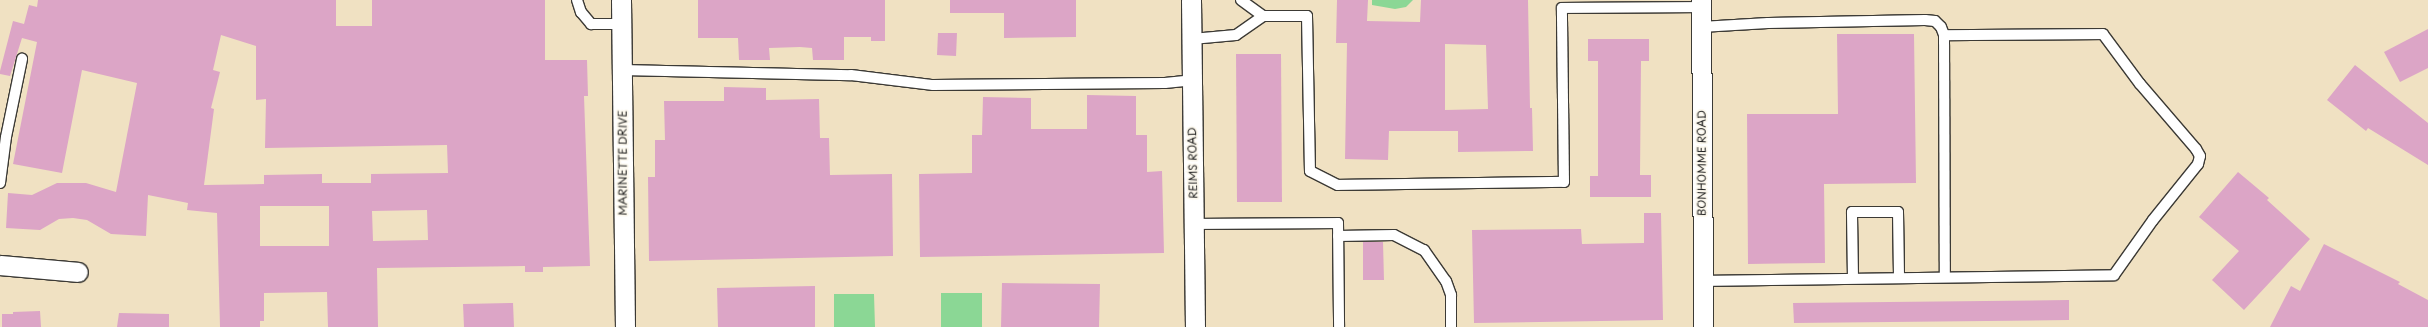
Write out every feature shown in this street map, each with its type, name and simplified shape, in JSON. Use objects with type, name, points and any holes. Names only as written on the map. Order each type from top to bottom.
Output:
[{"type":"street","name":"MARINETTE DRIVE","points":[[621,0],[624,327]]},
{"type":"street","name":"REIMS ROAD","points":[[1191,0],[1195,327]]},
{"type":"street","name":"BONHOMME ROAD","points":[[1701,3],[1702,327]]},
{"type":"street","points":[[0,265],[78,272]]},
{"type":"lane","points":[[577,0],[583,16],[591,24],[621,24]]},
{"type":"lane","points":[[1240,0],[1263,16],[1308,16],[1310,171],[1338,185],[1564,182],[1562,8],[1701,3]]},
{"type":"lane","points":[[1192,39],[1236,35],[1263,16]]},
{"type":"lane","points":[[1701,27],[1760,23],[1925,20],[1935,21],[1941,27],[1944,35],[1945,277]]},
{"type":"lane","points":[[1703,281],[2114,275],[2153,220],[2198,164],[2200,156],[2140,84],[2103,34],[1944,35]]},
{"type":"lane","points":[[0,183],[6,137],[22,59]]},
{"type":"lane","points":[[622,70],[850,75],[932,85],[1164,83],[1192,80]]},
{"type":"lane","points":[[1853,278],[1852,212],[1898,212],[1899,277]]},
{"type":"lane","points":[[1194,224],[1338,223],[1340,327]]},
{"type":"lane","points":[[1338,236],[1394,235],[1424,250],[1446,281],[1451,295],[1451,327]]},
{"type":"green space","points":[[1372,0],[1413,0],[1406,7],[1395,9],[1372,5]]},
{"type":"green space","points":[[941,293],[982,293],[982,327],[941,327]]},
{"type":"green space","points":[[834,294],[874,294],[875,327],[834,327]]},
{"type":"building","points":[[38,0],[336,0],[336,26],[372,26],[372,0],[545,0],[545,60],[587,60],[588,96],[584,96],[590,266],[543,267],[543,272],[525,272],[525,266],[377,268],[378,327],[328,327],[327,292],[264,293],[264,321],[260,321],[260,327],[220,327],[217,213],[187,210],[188,203],[148,195],[146,236],[111,234],[87,220],[73,218],[59,219],[40,230],[6,228],[8,193],[32,195],[57,183],[86,183],[116,192],[137,83],[82,70],[62,173],[13,164],[37,42],[22,38],[10,76],[0,74],[0,71],[13,21],[24,24],[29,5],[37,7]],"holes":[[[221,35],[256,46],[256,100],[266,99],[265,148],[447,145],[448,173],[371,174],[371,183],[322,183],[322,174],[264,175],[264,184],[204,185],[214,109],[211,108],[220,72],[213,70]],[[260,206],[329,206],[329,246],[260,246]],[[427,210],[428,240],[373,241],[372,211]]]},
{"type":"building","points":[[698,0],[885,0],[885,41],[871,41],[871,37],[844,37],[844,60],[813,60],[812,48],[800,47],[769,48],[770,60],[739,60],[738,38],[698,38]]},
{"type":"building","points":[[950,0],[1076,0],[1076,37],[1004,38],[1004,13],[950,13]]},
{"type":"building","points":[[1337,0],[1368,0],[1367,21],[1420,22],[1421,0],[1528,0],[1530,108],[1532,108],[1533,151],[1458,152],[1458,131],[1389,131],[1388,160],[1345,159],[1347,43],[1336,43]],"holes":[[[1445,44],[1486,45],[1488,109],[1445,110]]]},
{"type":"building","points":[[2428,29],[2428,68],[2400,82],[2384,52]]},
{"type":"building","points":[[938,33],[957,33],[956,56],[937,55]]},
{"type":"building","points":[[1837,34],[1914,34],[1916,183],[1824,184],[1825,263],[1748,264],[1747,114],[1838,114]]},
{"type":"building","points":[[1588,39],[1649,39],[1649,61],[1641,61],[1640,175],[1651,175],[1651,197],[1590,197],[1590,176],[1598,176],[1598,61],[1588,61]]},
{"type":"building","points":[[1236,54],[1281,54],[1282,202],[1237,202]]},
{"type":"building","points":[[2355,65],[2428,123],[2428,165],[2368,128],[2366,131],[2327,100]]},
{"type":"building","points":[[724,87],[766,88],[766,100],[819,99],[820,138],[829,138],[830,175],[892,174],[893,256],[649,261],[648,177],[655,177],[655,140],[665,140],[664,101],[724,101]]},
{"type":"building","points":[[1087,95],[1136,96],[1136,135],[1147,135],[1147,172],[1162,171],[1164,253],[920,257],[919,174],[972,173],[972,135],[982,135],[983,97],[1031,98],[1031,129],[1087,129]]},
{"type":"building","points":[[2238,172],[2269,198],[2267,200],[2310,239],[2244,310],[2212,280],[2239,251],[2199,217]]},
{"type":"building","points":[[1644,213],[1661,213],[1663,320],[1474,323],[1472,230],[1581,229],[1582,244],[1644,243]]},
{"type":"building","points":[[1363,242],[1383,242],[1384,280],[1363,280]]},
{"type":"building","points":[[2324,244],[2400,282],[2398,284],[2428,300],[2428,327],[2270,327],[2291,286],[2300,291]]},
{"type":"building","points":[[1002,283],[1100,284],[1099,327],[1001,327]]},
{"type":"building","points":[[815,286],[815,327],[718,327],[717,288]]},
{"type":"building","points":[[2069,300],[2069,320],[1794,323],[1793,303]]},
{"type":"building","points":[[513,303],[514,327],[464,327],[463,304]]},
{"type":"building","points":[[40,311],[41,327],[2,327],[2,314]]},
{"type":"building","points":[[119,313],[169,314],[169,327],[117,327]]}]
